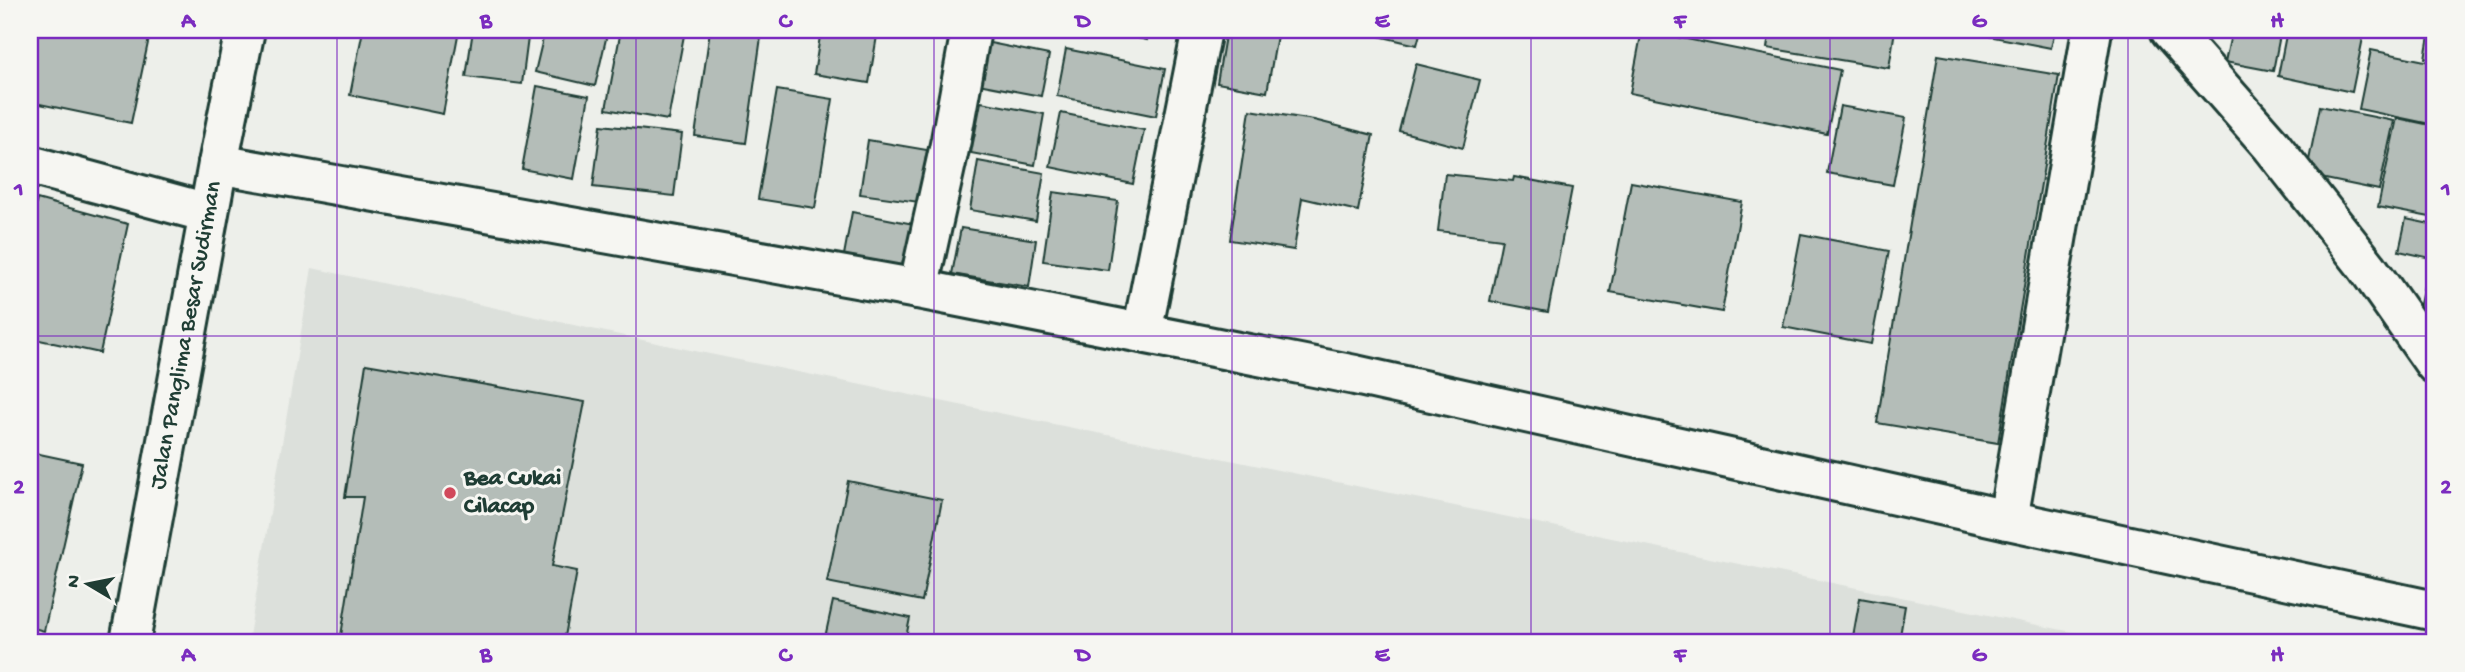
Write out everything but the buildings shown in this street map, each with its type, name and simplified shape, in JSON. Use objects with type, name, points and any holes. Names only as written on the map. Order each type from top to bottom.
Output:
[{"type":"main road","name":"Jalan Panglima Besar Sudirman","points":[[130,642],[208,213],[245,30]]},
{"type":"main road","points":[[918,289],[951,140],[971,30]]},
{"type":"main road","points":[[1142,333],[1202,30]]},
{"type":"main road","points":[[2008,520],[2092,30]]},
{"type":"main road","points":[[2170,30],[2272,145],[2367,267],[2435,364]]},
{"type":"main road","points":[[218,164],[918,289],[1142,333],[1355,376],[2435,611]]},
{"type":"main road","points":[[30,165],[208,213]]},
{"type":"shaded area","points":[[312,268],[661,344],[2121,642],[248,642]]},
{"type":"place","name":"Bea Cukai Cilacap","points":[[450,493]]}]
